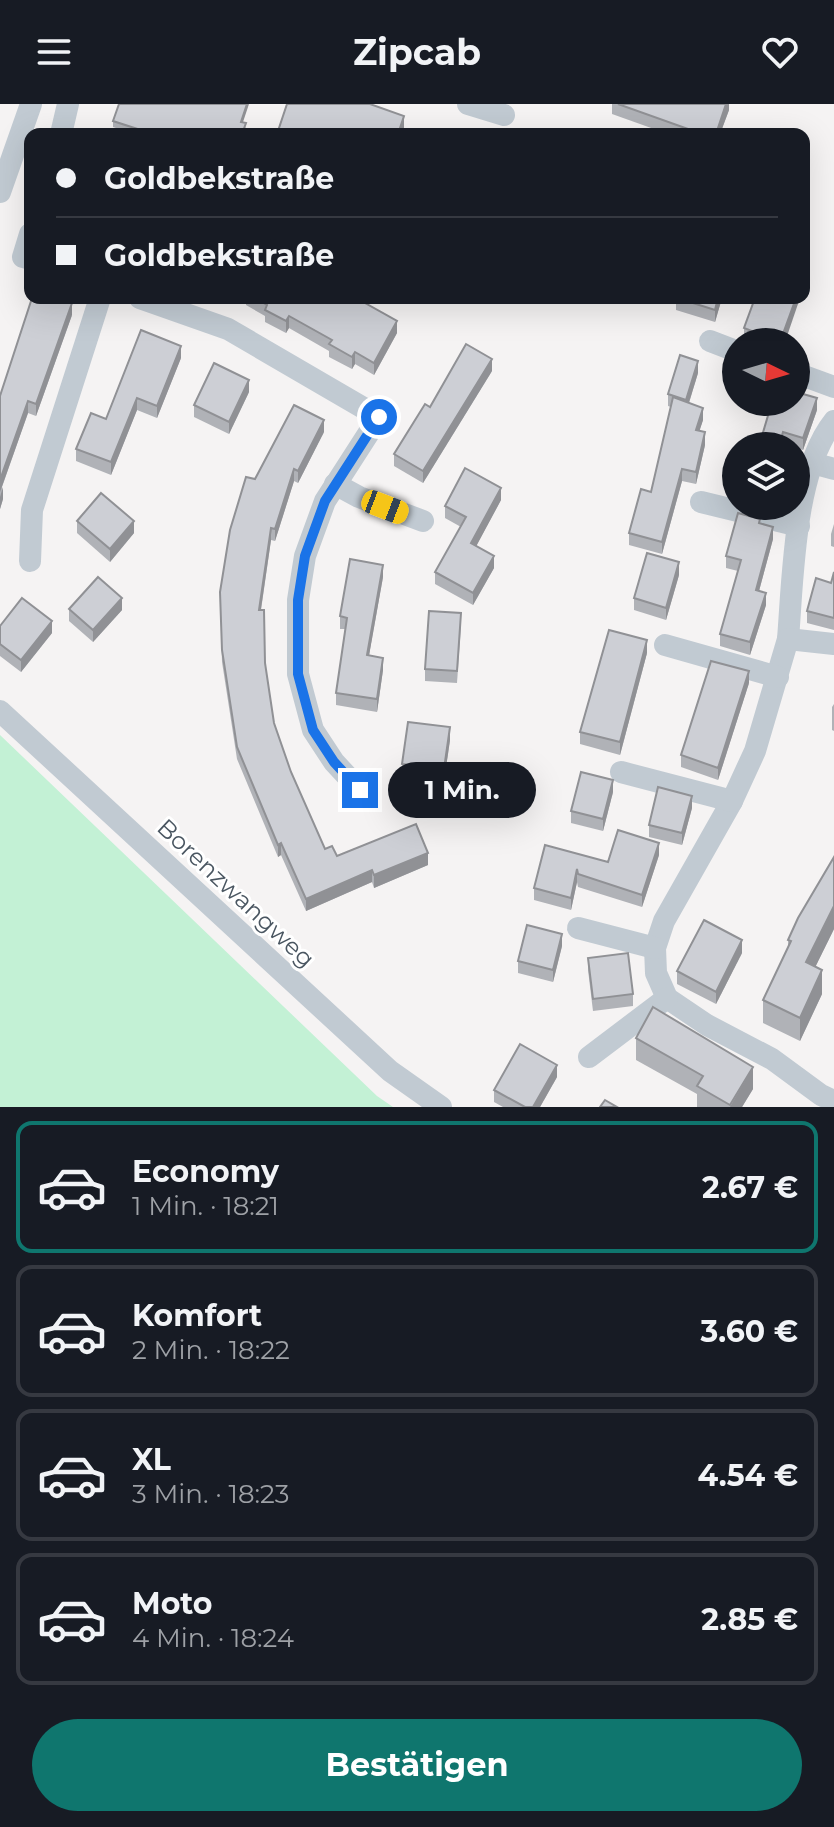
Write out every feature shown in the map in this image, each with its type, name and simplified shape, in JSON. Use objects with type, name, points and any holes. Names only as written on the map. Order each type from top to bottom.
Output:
[{"type":"street","points":[[0,192],[31,104]]},
{"type":"street","points":[[62,128],[68,104]]},
{"type":"street","points":[[468,104],[504,115]]},
{"type":"street","points":[[30,561],[32,510],[98,304]]},
{"type":"street","points":[[157,304],[228,329],[379,417],[325,501],[305,556],[298,600],[298,674],[313,730],[334,762],[360,790]]},
{"type":"street","points":[[710,341],[722,346]]},
{"type":"street","points":[[810,378],[834,387]]},
{"type":"street","points":[[834,421],[823,466],[799,526],[788,639],[755,751],[732,801],[664,921],[655,948],[656,973],[667,998],[707,1025],[772,1059],[834,1101]]},
{"type":"street","points":[[335,484],[359,497],[423,521]]},
{"type":"street","points":[[701,502],[799,526]]},
{"type":"street","points":[[788,639],[834,644]]},
{"type":"street","points":[[665,645],[778,677]]},
{"type":"street","name":"Borenzwangweg","points":[[0,711],[390,1071],[441,1107]]},
{"type":"street","points":[[621,772],[732,801]]},
{"type":"street","points":[[578,928],[655,948]]},
{"type":"street","points":[[589,1057],[667,998]]},
{"type":"green space","points":[[0,735],[377,1096],[393,1107],[0,1107]]},
{"type":"building","points":[[119,104],[247,104],[241,122],[246,123],[244,128],[135,128],[113,121]]},
{"type":"building","points":[[287,104],[370,104],[404,116],[400,128],[279,128]]},
{"type":"building","points":[[618,104],[726,104],[718,128],[685,128]]},
{"type":"building","points":[[30,304],[72,304],[36,404],[28,401],[0,480],[0,396]]},
{"type":"building","points":[[367,304],[397,321],[374,363],[355,352],[352,357],[329,344],[332,340],[289,316],[286,321],[265,310],[267,305]]},
{"type":"building","points":[[696,304],[716,304],[715,310]]},
{"type":"building","points":[[753,304],[794,304],[785,328],[744,328]]},
{"type":"building","points":[[141,330],[181,346],[157,406],[137,398],[111,462],[76,449],[91,413],[106,419]]},
{"type":"building","points":[[466,344],[492,359],[423,471],[394,454],[425,404],[430,407]]},
{"type":"building","points":[[680,355],[698,361],[686,400],[668,394]]},
{"type":"building","points":[[214,363],[249,380],[229,422],[194,405]]},
{"type":"building","points":[[810,396],[817,398],[805,432],[763,432],[768,416],[810,416]]},
{"type":"building","points":[[673,397],[703,408],[696,430],[705,432],[696,472],[682,469],[662,542],[629,533],[641,489],[651,492]]},
{"type":"building","points":[[294,405],[324,420],[298,471],[294,469],[275,529],[271,528],[259,610],[264,610],[265,663],[274,723],[291,772],[325,849],[332,846],[337,856],[416,824],[428,853],[374,875],[372,870],[306,899],[281,843],[278,845],[237,747],[222,650],[220,592],[230,530],[246,477],[255,479]]},
{"type":"building","points":[[465,468],[501,488],[471,543],[494,556],[473,593],[435,572],[466,517],[445,506]]},
{"type":"building","points":[[101,493],[134,521],[110,549],[77,521]]},
{"type":"building","points":[[736,520],[760,520],[759,523],[773,527],[756,590],[766,593],[750,642],[720,634],[741,560],[726,556]]},
{"type":"building","points":[[647,553],[679,562],[666,608],[634,598]]},
{"type":"building","points":[[350,559],[383,565],[367,655],[383,658],[377,699],[336,693],[347,618],[340,616]]},
{"type":"building","points":[[834,572],[834,618],[807,611],[816,578],[831,583]]},
{"type":"building","points":[[98,577],[122,598],[93,630],[69,609]]},
{"type":"building","points":[[22,598],[52,621],[21,660],[0,644],[0,626]]},
{"type":"building","points":[[429,611],[461,613],[457,671],[425,669]]},
{"type":"building","points":[[609,630],[647,640],[620,742],[580,732]]},
{"type":"building","points":[[711,661],[749,671],[718,768],[681,755]]},
{"type":"building","points":[[408,722],[450,727],[444,769],[402,764]]},
{"type":"building","points":[[581,772],[613,780],[603,819],[571,811]]},
{"type":"building","points":[[658,787],[692,796],[682,833],[649,825]]},
{"type":"building","points":[[618,830],[659,843],[642,895],[578,874],[577,869],[571,898],[534,888],[545,845],[608,862]]},
{"type":"building","points":[[834,857],[834,906],[806,962],[822,970],[800,1018],[763,1000],[791,941],[788,940],[798,918]]},
{"type":"building","points":[[704,920],[742,940],[716,992],[677,971]]},
{"type":"building","points":[[527,925],[562,934],[553,970],[518,961]]},
{"type":"building","points":[[628,953],[633,994],[593,999],[588,958]]},
{"type":"building","points":[[653,1007],[753,1067],[730,1105],[697,1086],[703,1076],[636,1038]]},
{"type":"building","points":[[520,1044],[557,1065],[533,1107],[525,1107],[494,1090]]},
{"type":"building","points":[[605,1100],[617,1107],[600,1107]]},
{"type":"route","points":[[360,790],[334,762],[313,730],[298,674],[298,600],[305,556],[325,501],[379,417]]}]
